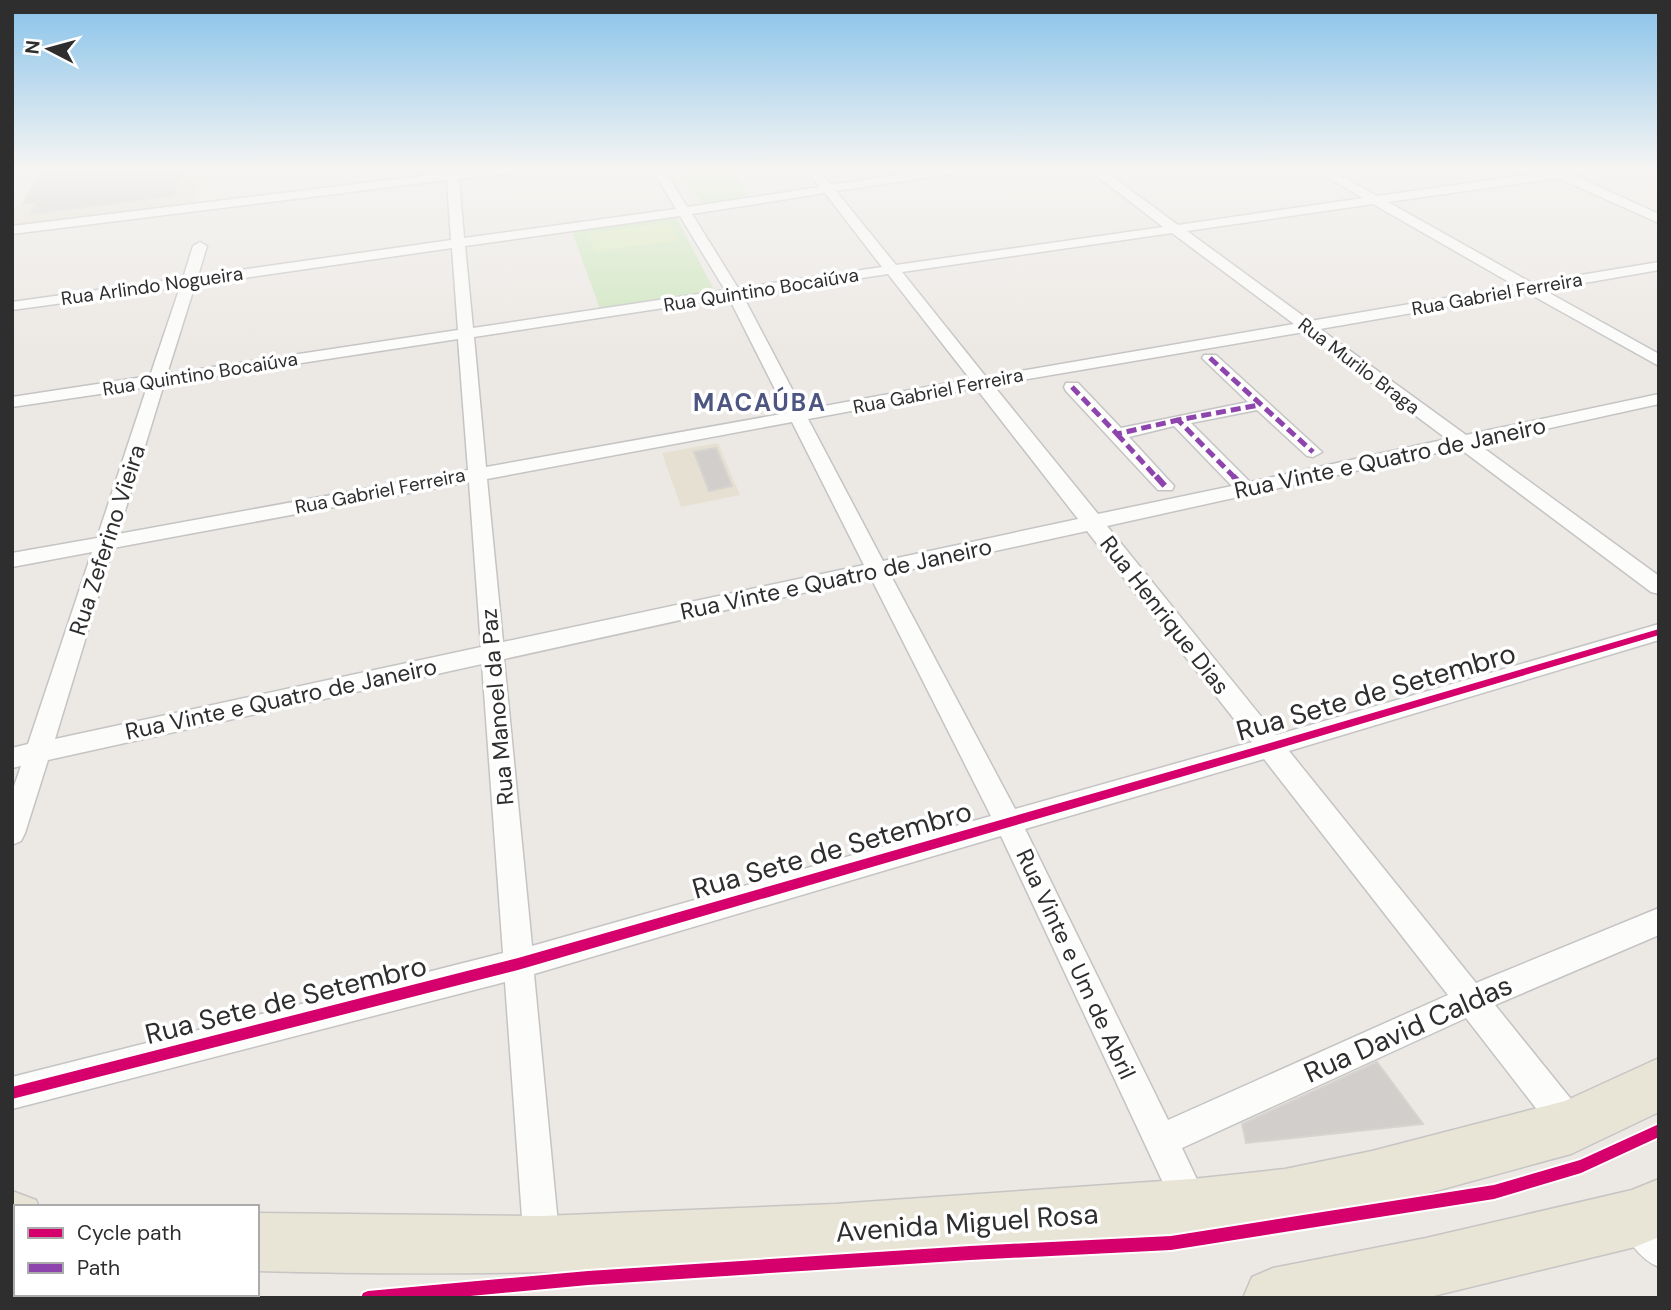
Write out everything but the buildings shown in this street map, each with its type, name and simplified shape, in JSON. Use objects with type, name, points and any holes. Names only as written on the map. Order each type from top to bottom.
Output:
[{"type":"main road","name":"Avenida Miguel Rosa","points":[[259,1241],[361,1245],[542,1245],[835,1233],[1192,1207],[1285,1197],[1371,1179],[1571,1127],[1659,1084]]},
{"type":"main road","points":[[1273,1298],[1651,1224]]},
{"type":"street","name":"Rua Manoel da Paz","points":[[459,230],[542,1245]]},
{"type":"street","name":"Rua Arlindo Nogueira","points":[[12,306],[551,230]]},
{"type":"street","name":"Rua Vinte e Um de Abril","points":[[697,230],[734,294],[1008,822],[1192,1207]]},
{"type":"street","name":"Rua Henrique Dias","points":[[859,230],[983,382],[1571,1127]]},
{"type":"street","name":"Rua Quintino Bocaiúva","points":[[12,402],[1167,230]]},
{"type":"street","name":"Rua Murilo Braga","points":[[1177,230],[1659,587]]},
{"type":"street","points":[[1429,230],[1659,360]]},
{"type":"street","name":"Rua Zeferino Vieira","points":[[12,833],[191,281],[200,246]]},
{"type":"street","name":"Rua Gabriel Ferreira","points":[[12,560],[983,382],[1659,266]]},
{"type":"street","points":[[1210,358],[1313,452]]},
{"type":"street","points":[[1072,387],[1165,486]]},
{"type":"street","name":"Rua Vinte e Quatro de Janeiro","points":[[12,758],[1659,399]]},
{"type":"street","points":[[1117,434],[1259,405]]},
{"type":"street","points":[[1178,420],[1247,489]]},
{"type":"street","name":"Rua Sete de Setembro","points":[[12,1093],[518,964],[1659,632]]},
{"type":"street","name":"Rua David Caldas","points":[[1160,1141],[1469,1001],[1659,921]]},
{"type":"shaded area","points":[[718,443],[740,495],[681,507],[662,453]]},
{"type":"green space","points":[[614,230],[673,230],[678,240],[595,252],[588,234]]},
{"type":"green space","points":[[683,230],[715,292],[600,309],[572,231]]},
{"type":"marked path","points":[[1210,358],[1313,452]]},
{"type":"marked path","points":[[1072,387],[1117,434],[1178,420]]},
{"type":"marked path","points":[[1247,490],[1178,420],[1259,405]]},
{"type":"marked path","points":[[1117,434],[1165,486]]},
{"type":"cycle path","points":[[12,1093],[518,964],[1659,632]]},
{"type":"cycle path","points":[[368,1298],[588,1278],[1171,1243],[1494,1192],[1581,1166],[1659,1130]]},
{"type":"district","name":"MACAÚBA","points":[[760,402]]}]
